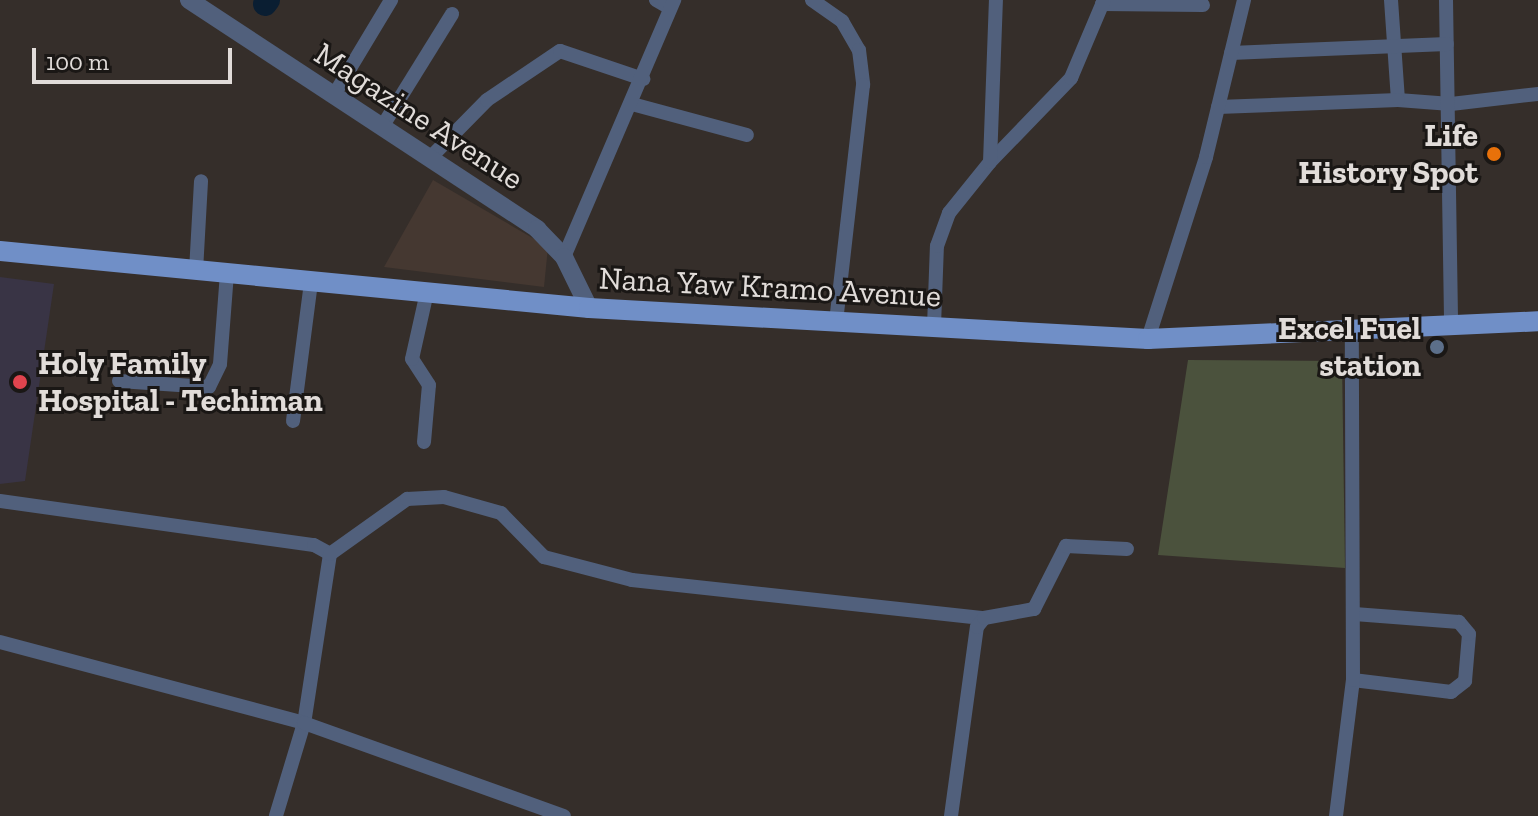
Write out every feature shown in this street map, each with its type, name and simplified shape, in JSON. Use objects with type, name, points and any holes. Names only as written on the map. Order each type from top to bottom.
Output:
[{"type":"main road","name":"Nana Yaw Kramo Avenue","points":[[0,251],[589,308],[1148,339],[1352,332],[1538,321]]},
{"type":"street","name":"Magazine Avenue","points":[[189,0],[537,229],[564,257],[589,308]]},
{"type":"street","points":[[334,95],[391,0]]},
{"type":"street","points":[[564,257],[643,79],[672,4],[656,0]]},
{"type":"street","points":[[990,162],[996,0]]},
{"type":"street","points":[[1148,339],[1218,107],[1244,0]]},
{"type":"street","points":[[1391,0],[1398,100]]},
{"type":"street","points":[[1446,0],[1451,104],[1451,327]]},
{"type":"street","points":[[815,1],[842,21],[859,50],[863,85],[836,321]]},
{"type":"street","points":[[934,326],[937,246],[949,213],[990,162],[1071,78],[1103,2],[1203,5]]},
{"type":"street","points":[[382,127],[452,14]]},
{"type":"street","points":[[1231,53],[1447,44]]},
{"type":"street","points":[[430,158],[473,111],[560,51],[643,79]]},
{"type":"street","points":[[1218,107],[1398,100],[1451,104],[1538,94]]},
{"type":"street","points":[[632,104],[747,135]]},
{"type":"street","points":[[196,271],[201,181]]},
{"type":"street","points":[[119,381],[209,387],[220,364],[227,274]]},
{"type":"street","points":[[293,421],[311,282]]},
{"type":"street","points":[[424,442],[429,385],[412,359],[427,292]]},
{"type":"street","points":[[1336,816],[1353,680],[1352,332]]},
{"type":"street","points":[[276,816],[304,723],[330,554],[407,499],[444,497],[501,513],[544,557],[632,580],[984,618],[1034,609],[1066,546],[1127,549]]},
{"type":"street","points":[[0,501],[314,545],[330,554]]},
{"type":"street","points":[[1353,680],[1451,692],[1465,681],[1469,634],[1459,622],[1354,614]]},
{"type":"street","points":[[951,816],[974,641],[984,618]]},
{"type":"street","points":[[0,642],[304,723],[564,816]]},
{"type":"shaded area","points":[[433,180],[548,247],[544,287],[384,267]]},
{"type":"shaded area","name":"Holy Family Hospital - Techiman","points":[[0,277],[54,284],[25,481],[0,484]]},
{"type":"green space","points":[[1188,360],[1342,361],[1345,568],[1158,555]]},
{"type":"waterway","points":[[265,4],[268,0]]},
{"type":"place","name":"Life History Spot","points":[[1494,154]]},
{"type":"place","name":"Excel Fuel station","points":[[1437,347]]},
{"type":"place","name":"Holy Family Hospital - Techiman","points":[[20,382]]}]
